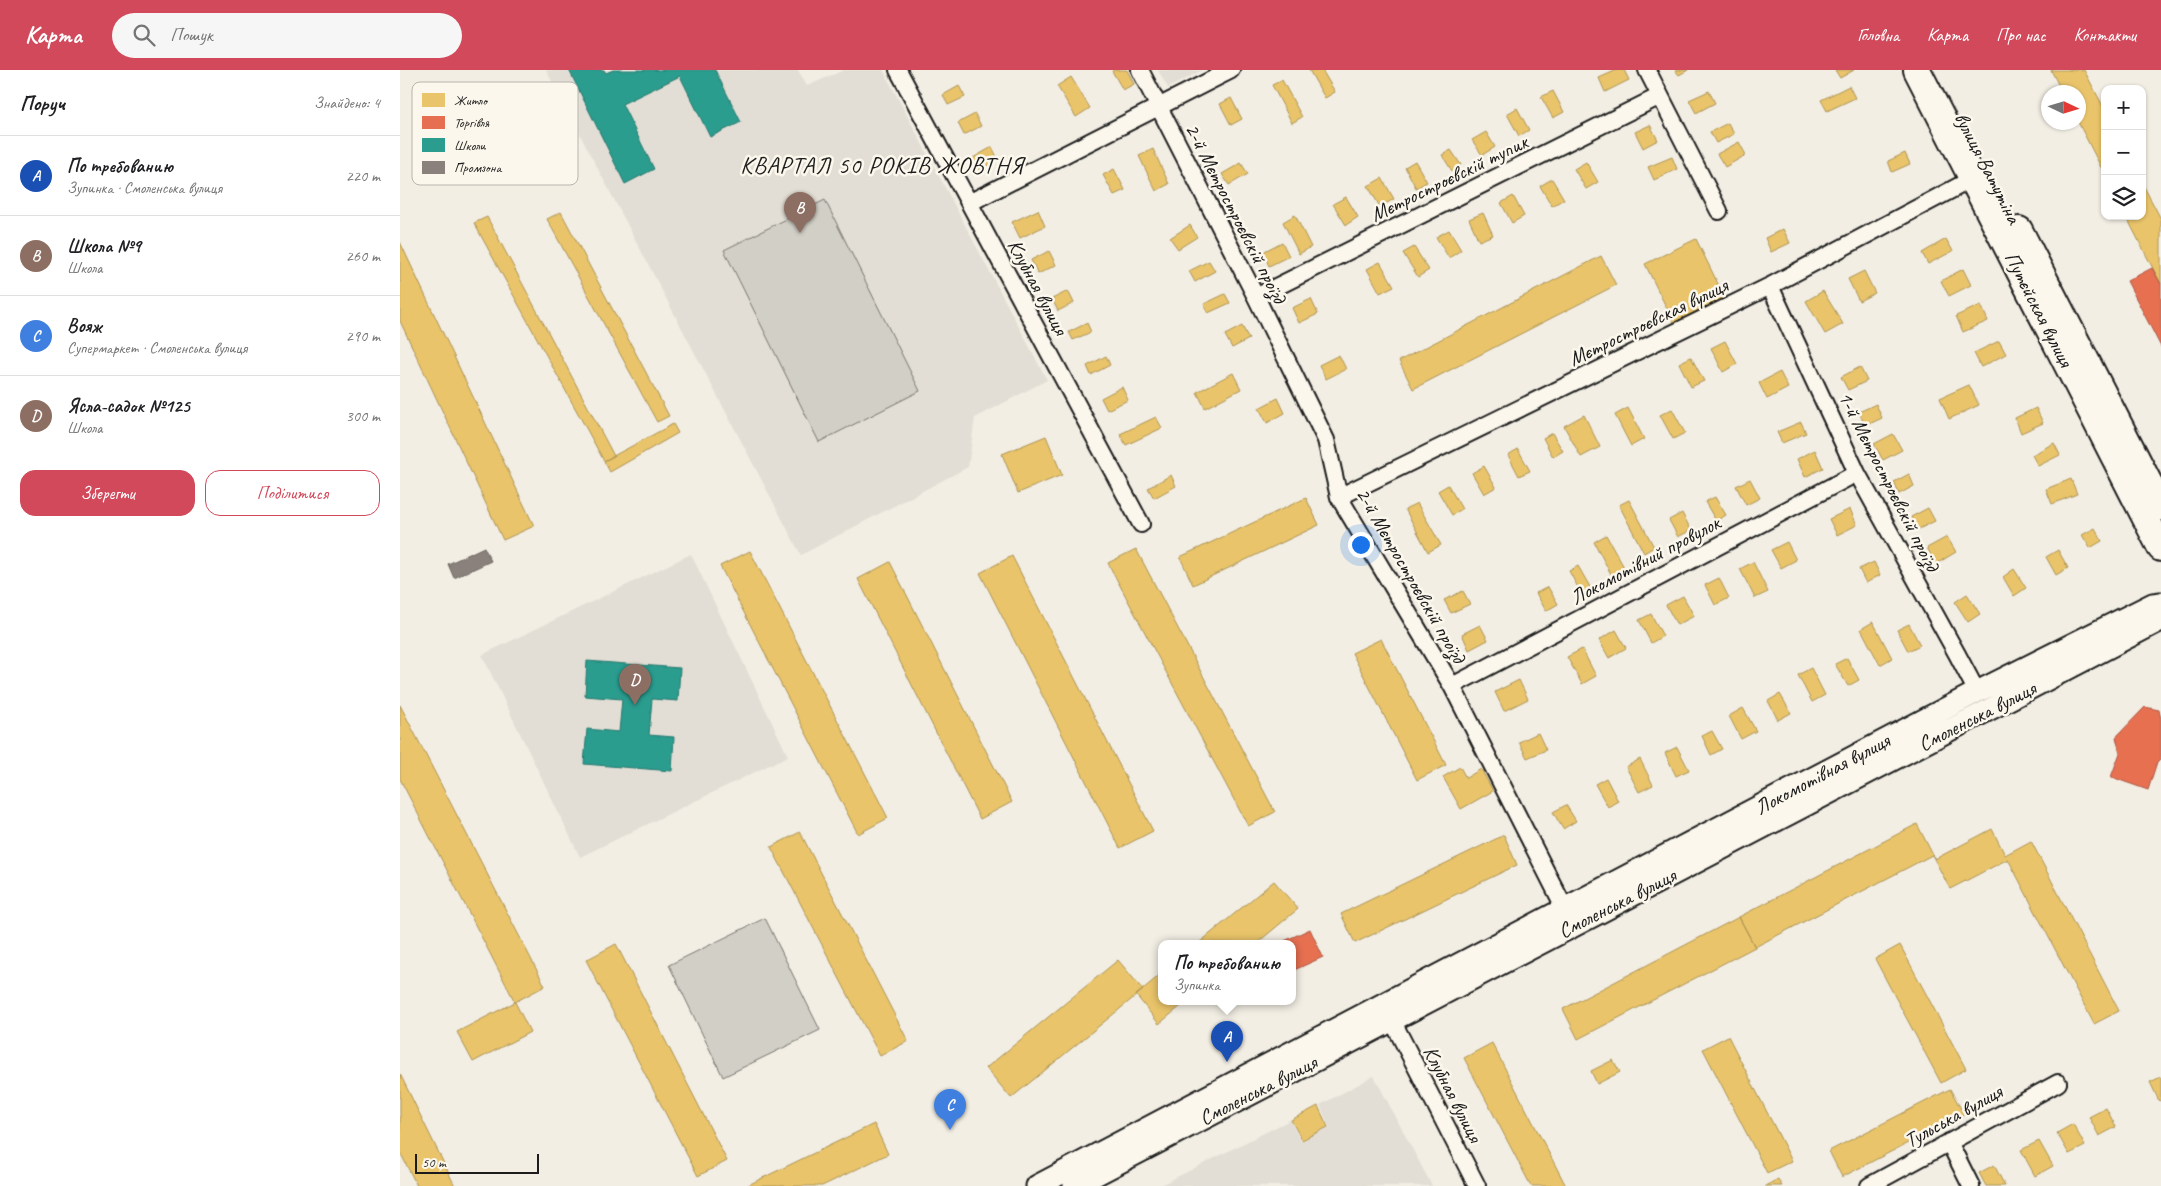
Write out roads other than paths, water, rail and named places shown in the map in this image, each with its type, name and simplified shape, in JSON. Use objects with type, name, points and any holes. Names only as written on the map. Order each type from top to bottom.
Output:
[{"type":"main road","name":"Путєйская вулиця","points":[[1917,70],[2161,548]]},
{"type":"main road","name":"вулиця Ватутіна","points":[[1937,70],[2161,507]]},
{"type":"street","name":"Клубная вулиця","points":[[898,70],[1141,524]]},
{"type":"street","name":"2-й Мєтростроєвскій проїзд","points":[[1140,70],[1256,297],[1326,440],[1339,496],[1452,686],[1565,909]]},
{"type":"street","points":[[969,204],[1232,70]]},
{"type":"street","points":[[1647,70],[1719,211]]},
{"type":"street","name":"Мєтростроєвскій тупик","points":[[1256,297],[1660,96]]},
{"type":"street","name":"Мєтростроєвская вулиця","points":[[1339,496],[1770,286],[1972,179]]},
{"type":"street","name":"1-й Мєтростроєвскій проїзд","points":[[1770,286],[1857,473],[1958,654],[1976,692]]},
{"type":"street","name":"Локомотівний провулок","points":[[1452,686],[1857,473]]},
{"type":"street","name":"Локомотівная вулиця","points":[[1565,909],[1976,692],[2153,604],[2161,603]]},
{"type":"street","name":"Смоленська вулиця","points":[[1074,1186],[2161,620]]},
{"type":"street","name":"Смоленська вулиця","points":[[1036,1186],[1565,909]]},
{"type":"street","name":"Клубная вулиця","points":[[1392,1020],[1478,1186]]},
{"type":"street","name":"Тульська вулиця","points":[[1869,1186],[2058,1083]]},
{"type":"street","points":[[1949,1142],[1971,1186]]},
{"type":"place","name":"Школа №9","points":[[800,233]]},
{"type":"place","name":"Ясла-садок №125","points":[[635,705]]},
{"type":"place","name":"По требованию","points":[[1227,1062]]},
{"type":"place","name":"Вояж","points":[[950,1130]]},
{"type":"district","name":"КВАРТАЛ 50 РОКІВ ЖОВТНЯ","points":[[882,165]]}]
